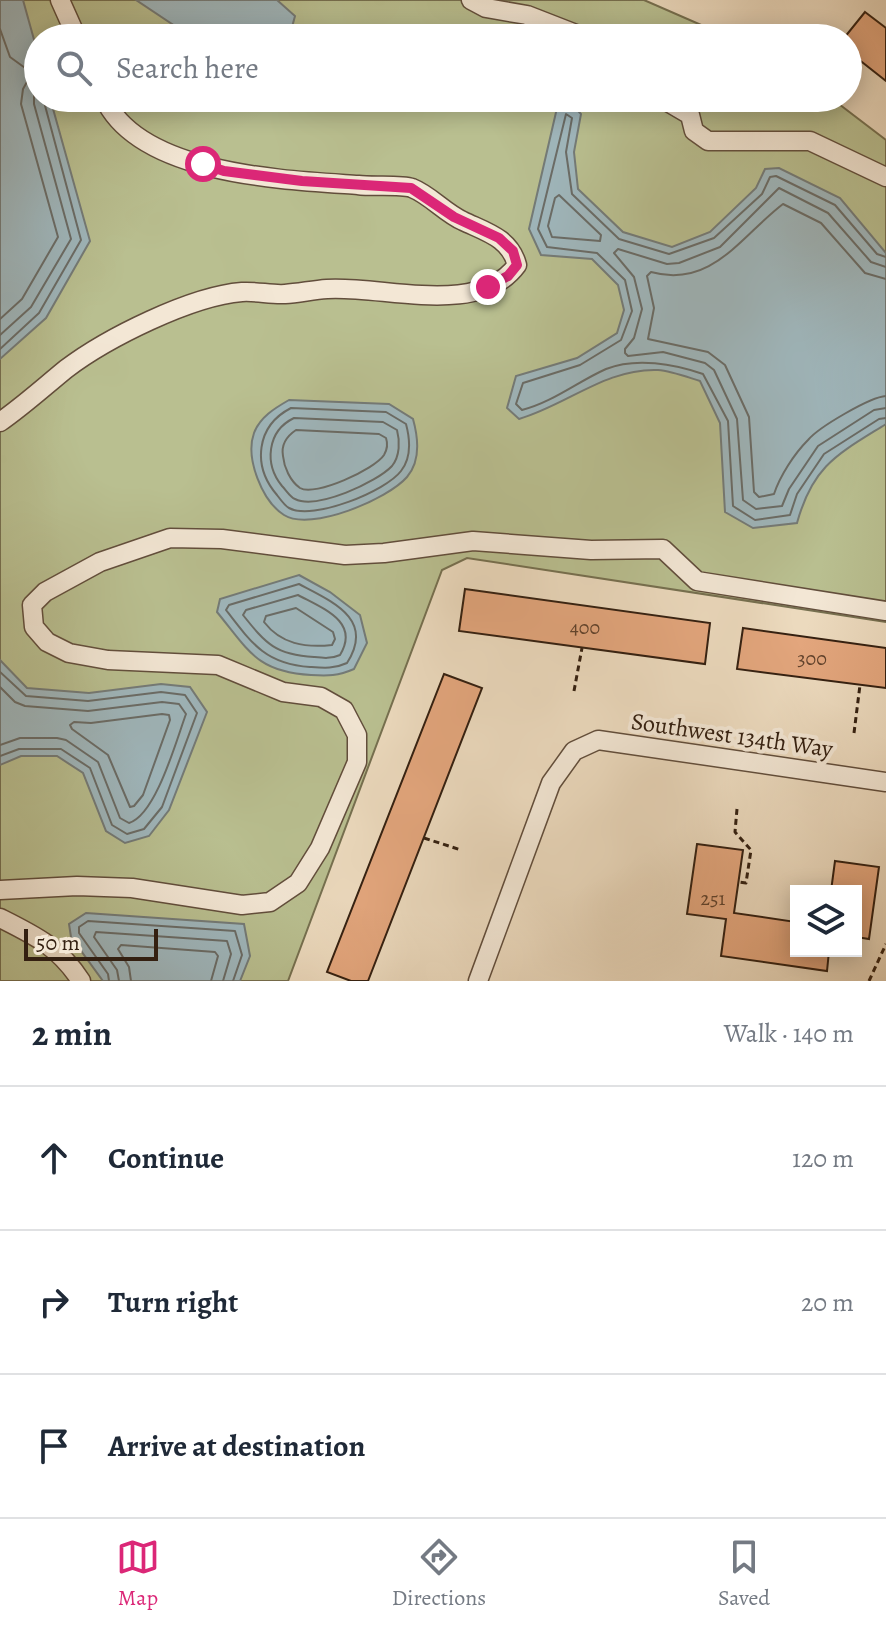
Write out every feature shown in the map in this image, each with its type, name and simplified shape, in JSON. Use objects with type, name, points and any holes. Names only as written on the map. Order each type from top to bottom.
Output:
[{"type":"street","points":[[60,0],[71,24]]},
{"type":"street","points":[[471,0],[486,8],[527,15],[550,24]]},
{"type":"street","points":[[0,422],[68,368],[146,322],[183,307],[241,292],[282,294],[328,289],[372,289],[424,297],[458,294],[488,287],[508,276],[517,265],[513,251],[499,238],[454,217],[411,188],[302,181],[224,171],[162,150],[131,133],[112,112]]},
{"type":"street","points":[[685,112],[690,115],[694,131],[708,141],[810,141],[886,177]]},
{"type":"street","points":[[0,890],[77,886],[132,888],[242,905],[270,902],[298,883],[320,848],[357,762],[357,735],[344,710],[321,697],[283,692],[218,665],[108,660],[69,653],[47,642],[34,627],[32,605],[45,592],[100,562],[170,538],[222,539],[345,555],[473,541],[591,550],[663,549],[697,581],[886,611]]},
{"type":"street","name":"Southwest 134th Way","points":[[478,981],[551,783],[574,751],[598,740],[886,782]]},
{"type":"street","points":[[0,918],[43,940],[68,961],[81,981]]},
{"type":"path","points":[[574,691],[582,648]]},
{"type":"path","points":[[854,733],[860,685]]},
{"type":"path","points":[[737,809],[735,832],[751,850],[746,883],[739,882]]},
{"type":"path","points":[[424,838],[461,850]]},
{"type":"path","points":[[869,981],[886,944]]},
{"type":"green space","points":[[0,0],[644,0],[699,24],[24,24],[24,112],[849,112],[886,140],[886,622],[467,558],[442,570],[288,981],[0,981]]},
{"type":"water","points":[[0,0],[23,0],[30,24],[24,24],[24,112],[54,112],[90,241],[46,318],[0,359]]},
{"type":"water","points":[[136,0],[277,0],[295,16],[293,24],[172,24]]},
{"type":"water","points":[[556,112],[581,114],[574,152],[578,189],[623,232],[672,247],[710,232],[756,188],[765,169],[779,168],[840,198],[886,253],[886,424],[841,453],[820,474],[803,503],[797,523],[753,528],[725,512],[720,423],[700,381],[658,370],[639,371],[604,381],[519,419],[507,408],[516,376],[577,358],[617,333],[624,310],[618,285],[592,259],[541,255],[529,229]]},
{"type":"water","points":[[289,400],[389,404],[413,419],[417,449],[415,464],[397,486],[348,511],[312,519],[284,515],[269,500],[257,478],[252,443],[260,422]]},
{"type":"water","points":[[299,575],[330,592],[360,615],[367,643],[354,669],[323,675],[278,669],[256,657],[217,612],[220,599]]},
{"type":"water","points":[[0,660],[27,688],[89,693],[161,684],[190,687],[207,712],[169,810],[149,836],[125,843],[106,831],[83,773],[57,756],[21,756],[0,765]]},
{"type":"water","points":[[86,913],[244,924],[250,956],[240,981],[103,981],[71,937],[69,924]]},
{"type":"building","points":[[865,12],[886,28],[886,81],[862,62],[862,24],[855,24]]},
{"type":"building","points":[[465,589],[710,623],[705,664],[459,631]]},
{"type":"building","points":[[743,628],[886,648],[886,688],[737,669]]},
{"type":"building","points":[[444,674],[482,688],[368,981],[351,981],[327,972]]},
{"type":"building","points":[[697,844],[743,850],[734,913],[790,921],[790,957],[828,957],[827,971],[721,956],[726,919],[687,914]]},
{"type":"building","points":[[835,861],[879,867],[869,939],[862,938],[862,885],[832,885]]},
{"type":"route","points":[[203,164],[224,171],[302,181],[411,188],[454,217],[499,238],[513,251],[517,265],[508,276],[488,287]]}]
